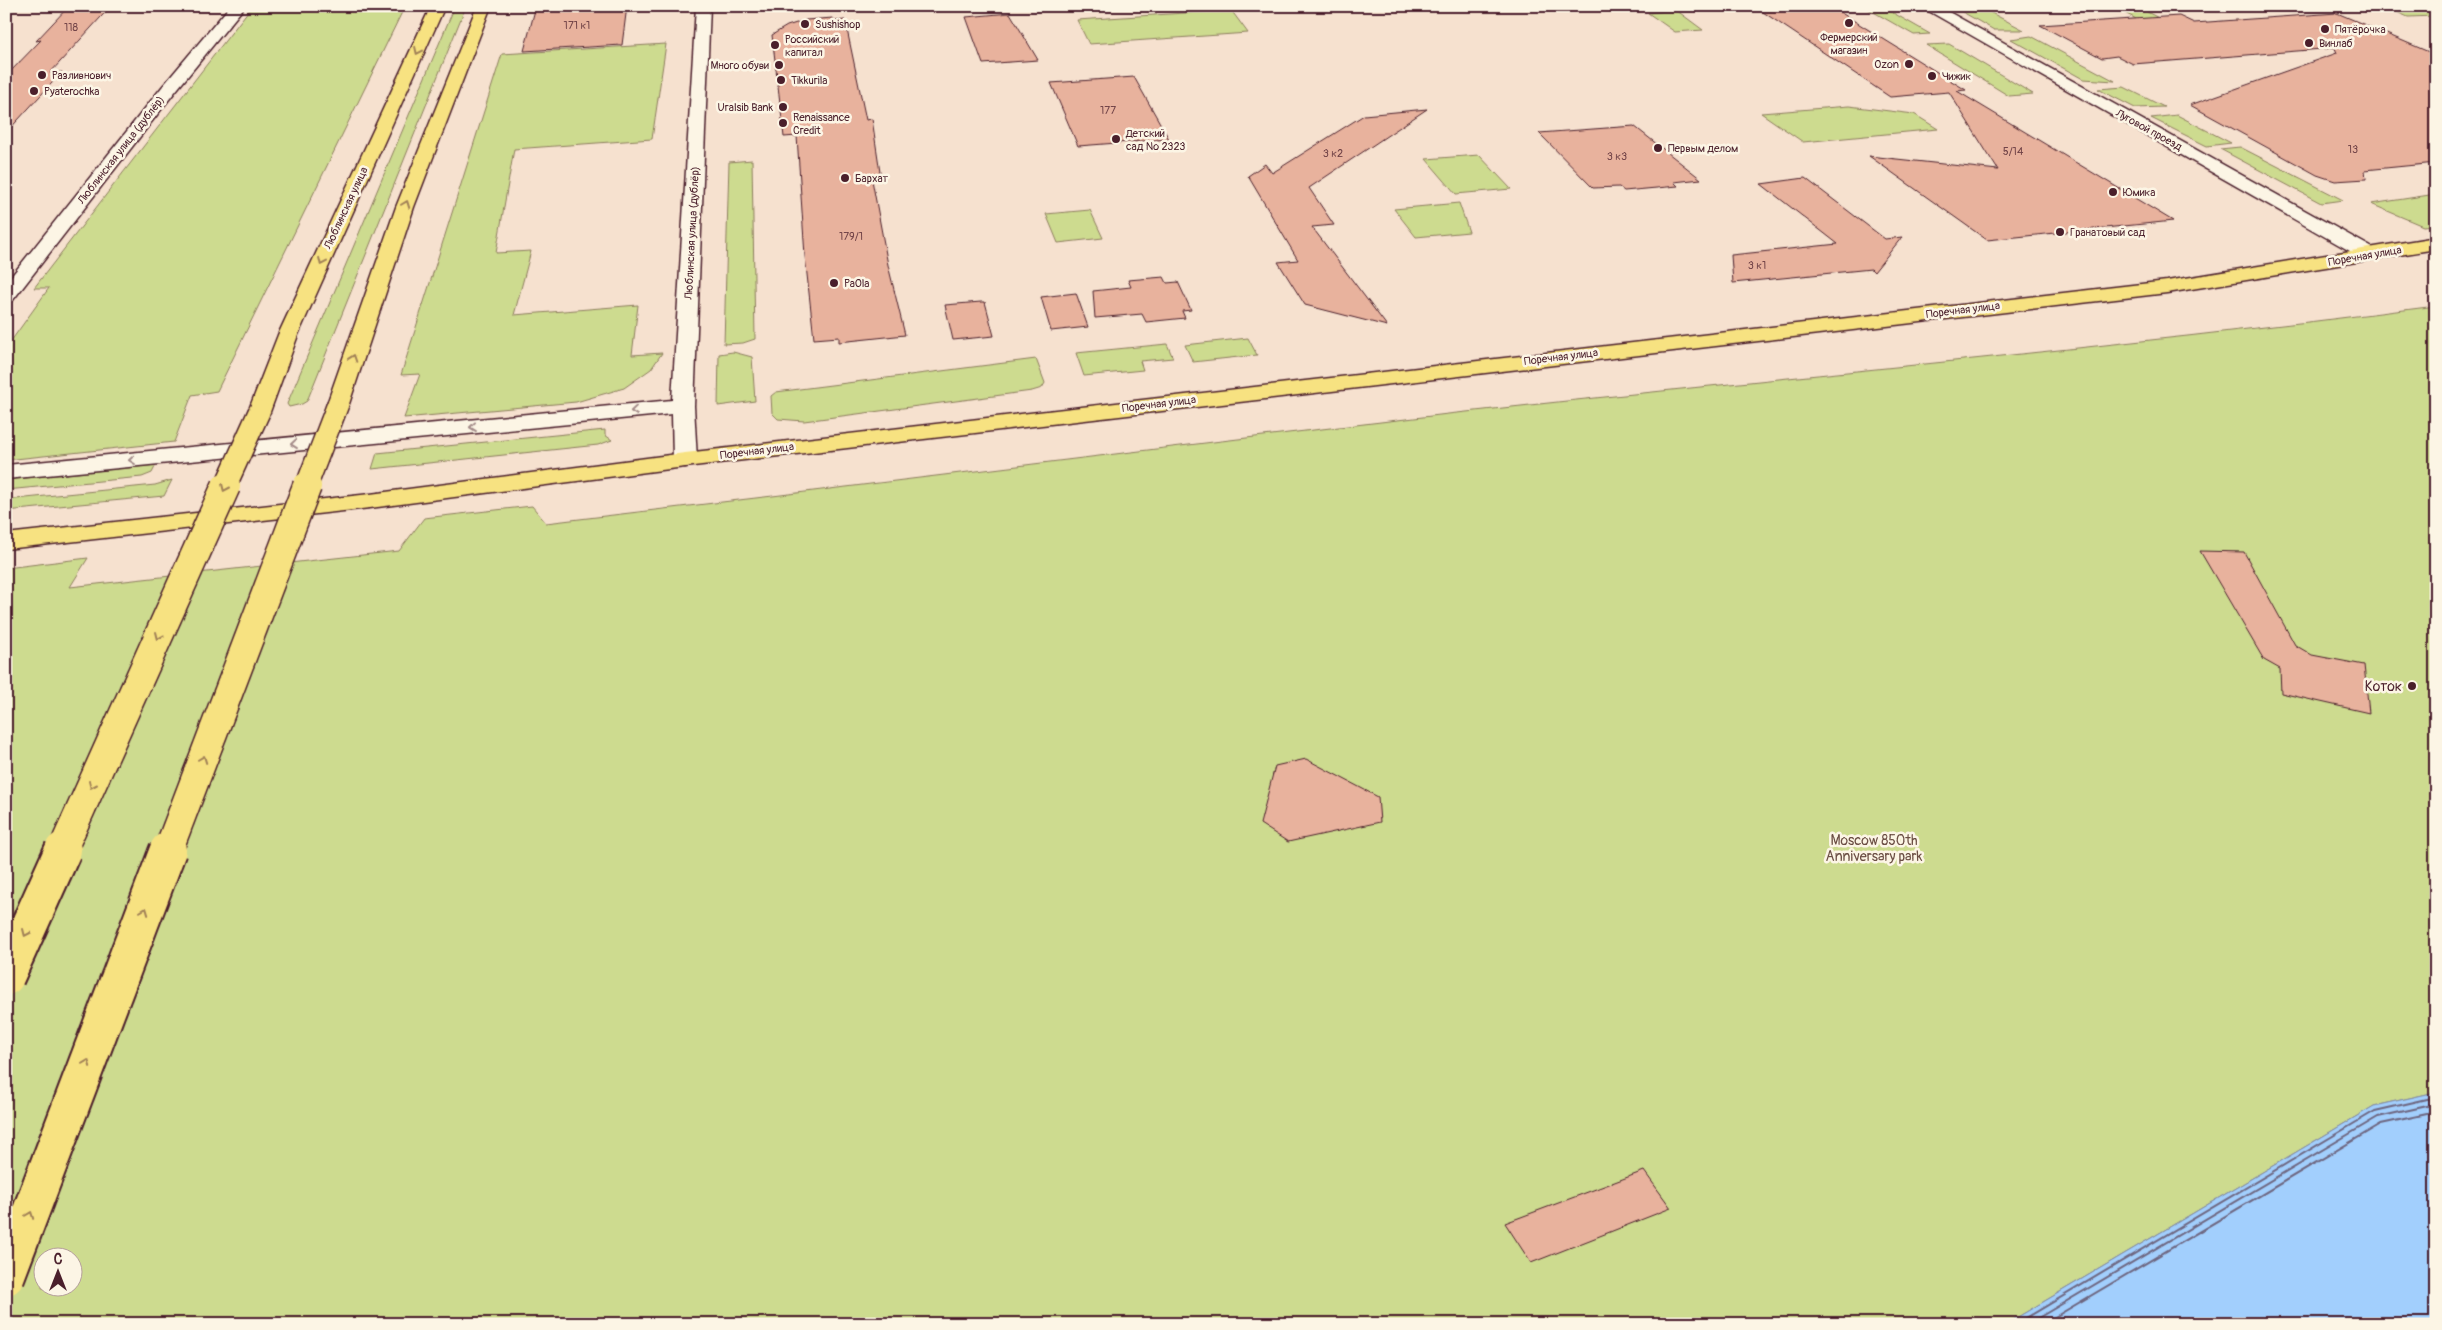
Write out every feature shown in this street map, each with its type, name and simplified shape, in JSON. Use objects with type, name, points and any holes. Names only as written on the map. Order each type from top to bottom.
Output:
[{"type":"main road","name":"Люблинская улица","points":[[6,977],[259,412],[288,335],[438,6]]},
{"type":"main road","points":[[6,1277],[338,404],[405,207],[484,6]]},
{"type":"main road","name":"Поречная улица","points":[[6,542],[370,501],[685,460],[2167,287],[2436,243]]},
{"type":"street","name":"Люблинская улица (дублёр)","points":[[6,296],[168,90],[238,6]]},
{"type":"street","name":"Люблинская улица (дублёр)","points":[[685,460],[683,406],[703,6]]},
{"type":"street","name":"Луговой проезд","points":[[1927,6],[2371,255]]},
{"type":"street","points":[[6,472],[683,406]]},
{"type":"green space","points":[[252,6],[405,6],[217,391],[192,395],[174,442],[6,460],[6,348],[49,288],[34,288]]},
{"type":"green space","points":[[455,6],[466,6],[307,401],[289,407],[287,404]]},
{"type":"green space","points":[[1863,6],[1881,6],[1930,34],[1914,35]]},
{"type":"green space","points":[[1952,6],[1978,6],[2024,30],[1994,30]]},
{"type":"green space","points":[[2111,6],[2209,7],[2147,12],[2178,28],[2156,29]]},
{"type":"green space","points":[[2383,6],[2431,6],[2436,8],[2436,16],[2408,17]]},
{"type":"green space","points":[[1231,10],[1248,33],[1089,44],[1077,20]]},
{"type":"green space","points":[[1676,10],[1703,30],[1675,32],[1648,13]]},
{"type":"green space","points":[[2031,36],[2115,81],[2083,79],[2011,39]]},
{"type":"green space","points":[[666,44],[652,139],[514,149],[496,253],[531,251],[514,315],[638,305],[632,355],[662,353],[651,369],[624,388],[576,402],[404,418],[420,374],[401,375],[502,54]]},
{"type":"green space","points":[[1949,44],[2033,94],[2009,96],[1926,45]]},
{"type":"green space","points":[[2124,87],[2164,107],[2135,108],[2098,89]]},
{"type":"green space","points":[[1849,106],[1914,114],[1938,129],[1803,142],[1761,113]]},
{"type":"green space","points":[[2177,115],[2231,143],[2207,146],[2151,118]]},
{"type":"green space","points":[[2240,147],[2343,200],[2321,203],[2220,149]]},
{"type":"green space","points":[[1479,155],[1511,189],[1456,194],[1426,159]]},
{"type":"green space","points":[[752,160],[755,339],[743,343],[724,344],[729,162]]},
{"type":"green space","points":[[2436,194],[2436,225],[2423,226],[2371,204]]},
{"type":"green space","points":[[1459,203],[1469,232],[1416,237],[1394,209]]},
{"type":"green space","points":[[1090,210],[1103,238],[1058,243],[1046,214]]},
{"type":"green space","name":"Moscow 850th Anniversary park","points":[[2436,306],[2436,1092],[2374,1106],[2006,1324],[6,1324],[6,568],[88,558],[70,587],[399,551],[424,518],[532,506],[546,523],[1448,414],[2189,336]]},
{"type":"green space","points":[[1248,338],[1257,355],[1193,362],[1185,345]]},
{"type":"green space","points":[[1167,344],[1173,358],[1140,361],[1143,370],[1084,376],[1076,353]]},
{"type":"green space","points":[[733,352],[752,357],[755,401],[718,406],[719,354]]},
{"type":"green space","points":[[1036,359],[1045,383],[1042,388],[1032,391],[804,421],[778,419],[772,413],[771,396],[776,392]]},
{"type":"green space","points":[[605,430],[605,435],[612,440],[598,445],[372,469],[377,453]]},
{"type":"green space","points":[[156,465],[152,473],[142,477],[6,490],[6,480]]},
{"type":"green space","points":[[172,480],[164,496],[6,511],[6,500],[155,485]]},
{"type":"water","points":[[2436,1092],[2436,1324],[2006,1324],[2374,1106]]},
{"type":"building","points":[[69,6],[111,6],[50,73],[62,72],[6,133],[6,76],[41,40],[36,41]]},
{"type":"building","points":[[536,6],[627,6],[622,45],[524,51]]},
{"type":"building","points":[[1754,6],[1830,6],[1966,90],[1957,91],[2173,221],[1987,240],[1869,156],[1998,170],[1949,92],[1890,97]]},
{"type":"building","points":[[1010,13],[1038,60],[983,64],[966,17]]},
{"type":"building","points":[[2337,13],[2436,55],[2436,163],[2365,170],[2366,179],[2335,181],[2317,175],[2190,105],[2337,53],[2335,48],[2133,64],[2117,56],[2102,58],[2040,25],[2179,16],[2194,23]]},
{"type":"building","points":[[833,18],[835,21],[845,20],[866,120],[872,119],[881,179],[872,180],[888,265],[905,335],[839,342],[839,337],[814,339],[805,256],[797,136],[784,137],[772,35],[787,26],[806,20]]},
{"type":"building","points":[[1134,77],[1169,139],[1078,146],[1051,83]]},
{"type":"building","points":[[1427,109],[1309,188],[1334,225],[1312,227],[1387,326],[1305,305],[1278,262],[1298,260],[1248,176],[1265,164],[1272,173],[1364,115]]},
{"type":"building","points":[[1634,126],[1701,179],[1674,182],[1678,186],[1624,191],[1619,187],[1593,188],[1539,133]]},
{"type":"building","points":[[1805,178],[1885,239],[1902,237],[1874,272],[1871,269],[1733,283],[1731,255],[1838,244],[1761,184]]},
{"type":"building","points":[[1164,277],[1167,283],[1178,282],[1191,310],[1182,311],[1185,318],[1146,322],[1142,314],[1095,318],[1093,291],[1131,287],[1128,280]]},
{"type":"building","points":[[1076,293],[1088,327],[1051,331],[1041,297]]},
{"type":"building","points":[[985,302],[994,336],[953,340],[945,305]]},
{"type":"building","points":[[2200,551],[2244,552],[2295,645],[2312,655],[2364,665],[2369,713],[2281,693],[2280,669],[2264,660]]},
{"type":"building","points":[[1306,759],[1378,797],[1380,822],[1288,842],[1260,824],[1275,766]]},
{"type":"building","points":[[1644,1171],[1671,1208],[1531,1263],[1505,1223]]},
{"type":"place","name":"Фермерский магазин","points":[[1849,23]]},
{"type":"place","name":"Sushishop","points":[[805,24]]},
{"type":"place","name":"Пятёрочка","points":[[2325,29]]},
{"type":"place","name":"Винлаб","points":[[2309,43]]},
{"type":"place","name":"Российский капитал","points":[[775,45]]},
{"type":"place","name":"Ozon","points":[[1909,64]]},
{"type":"place","name":"Много обуви","points":[[779,65]]},
{"type":"place","name":"Разливнович","points":[[42,75]]},
{"type":"place","name":"Чижик","points":[[1932,76]]},
{"type":"place","name":"Tikkurila","points":[[781,80]]},
{"type":"place","name":"Pyaterochka","points":[[34,91]]},
{"type":"place","name":"Uralsib Bank","points":[[783,107]]},
{"type":"place","name":"Renaissance Credit","points":[[783,123]]},
{"type":"place","name":"Детский сад № 2323","points":[[1116,139]]},
{"type":"place","name":"Первым делом","points":[[1658,148]]},
{"type":"place","name":"Бархат","points":[[845,178]]},
{"type":"place","name":"Юмика","points":[[2113,192]]},
{"type":"place","name":"Гранатовый сад","points":[[2060,232]]},
{"type":"place","name":"PaOla","points":[[834,283]]},
{"type":"place","name":"Коток","points":[[2412,686]]}]
